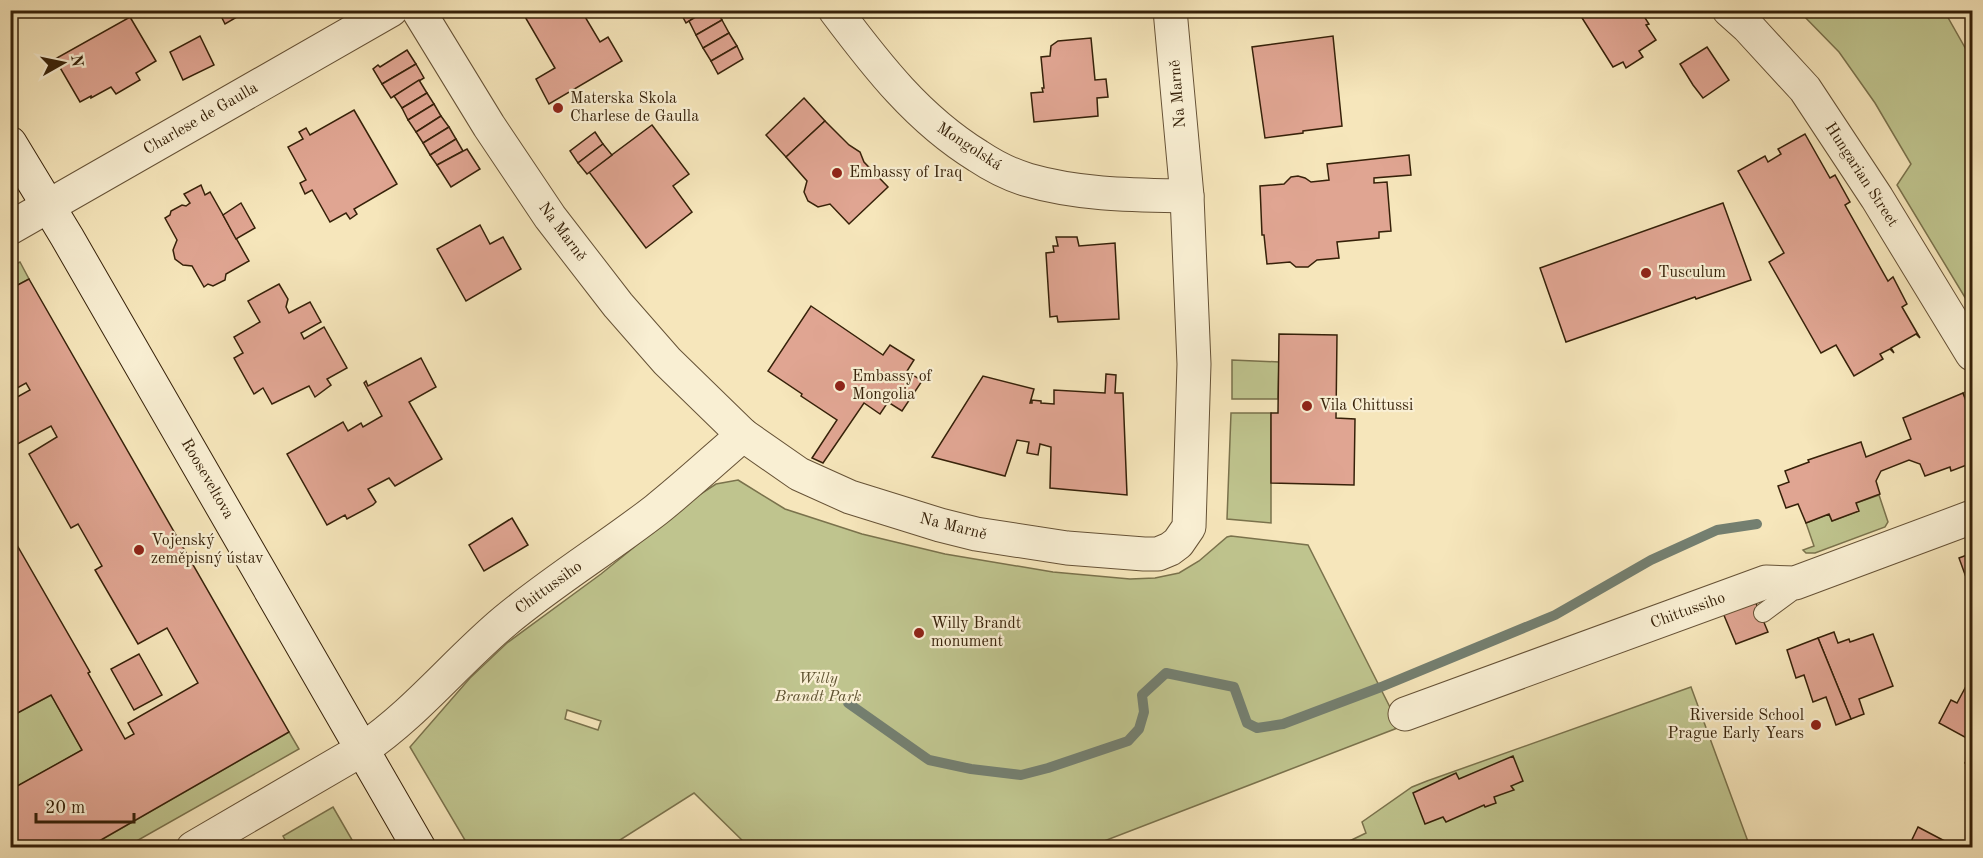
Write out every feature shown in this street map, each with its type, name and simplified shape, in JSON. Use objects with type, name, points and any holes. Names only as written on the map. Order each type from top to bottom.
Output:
[{"type":"street","name":"Charlese de Gaulla","points":[[10,228],[391,10]]},
{"type":"street","name":"Na Marně","points":[[418,10],[489,126],[550,217],[618,305],[660,353],[743,435],[799,474],[850,497],[940,525],[976,534],[1067,548],[1144,554],[1158,554],[1170,549],[1185,536],[1190,527],[1194,364],[1187,196],[1170,10]]},
{"type":"street","name":"Mongolská","points":[[835,10],[870,57],[906,99],[934,125],[964,148],[992,165],[1026,180],[1071,190],[1107,195],[1187,196]]},
{"type":"street","name":"Hungarian Street","points":[[1729,10],[1748,27],[1805,89],[1876,198],[1972,354]]},
{"type":"street","name":"Rooseveltova","points":[[10,143],[419,848]]},
{"type":"street","name":"Chittussiho","points":[[193,848],[363,749],[406,717],[461,660],[507,620],[657,509],[743,435]]},
{"type":"street","name":"Chittussiho","points":[[1405,714],[1766,582],[1795,583],[1972,517]]},
{"type":"lane","points":[[1763,613],[1790,593],[1795,583]]},
{"type":"green space","points":[[1799,11],[1951,11],[1946,14],[1972,60],[1972,309],[1897,185],[1911,164],[1875,103],[1839,52]]},
{"type":"green space","points":[[20,262],[29,279],[11,289],[10,267]]},
{"type":"green space","points":[[1232,360],[1279,362],[1278,399],[1232,399]]},
{"type":"green space","points":[[1972,388],[1972,418],[1963,393]]},
{"type":"green space","points":[[1231,413],[1271,413],[1271,523],[1227,519]]},
{"type":"green space","name":"Willy Brandt Park","points":[[738,480],[785,509],[862,534],[945,554],[1053,572],[1130,579],[1155,578],[1179,573],[1199,561],[1231,536],[1308,545],[1400,727],[1086,848],[749,847],[694,793],[609,847],[469,847],[410,747],[470,678],[507,643],[601,574],[696,497],[716,484]],"holes":[[[567,710],[601,721],[598,730],[565,719]]]},
{"type":"green space","points":[[1879,495],[1888,522],[1885,527],[1815,553],[1806,553],[1803,550],[1814,546],[1806,523],[1829,514],[1832,521],[1858,511],[1856,503]]},
{"type":"green space","points":[[1691,687],[1750,847],[1335,848],[1366,833],[1362,822],[1412,787]]},
{"type":"green space","points":[[51,695],[82,750],[11,790],[10,717]]},
{"type":"green space","points":[[289,732],[299,749],[126,847],[87,848]]},
{"type":"green space","points":[[333,807],[355,845],[350,848],[289,847],[283,836]]},
{"type":"building","points":[[218,10],[249,10],[225,24]]},
{"type":"building","points":[[521,10],[581,10],[600,42],[608,37],[622,61],[549,104],[536,79],[555,68]]},
{"type":"building","points":[[679,10],[707,10],[686,23]]},
{"type":"building","points":[[707,10],[716,10],[722,20],[696,35],[689,21]]},
{"type":"building","points":[[1577,10],[1640,10],[1656,40],[1639,51],[1643,57],[1626,68],[1623,62],[1613,67]]},
{"type":"building","points":[[130,17],[156,61],[136,73],[140,80],[116,94],[111,87],[80,102],[55,59]]},
{"type":"building","points":[[722,20],[729,33],[703,48],[696,35]]},
{"type":"building","points":[[729,33],[737,46],[711,61],[703,48]]},
{"type":"building","points":[[200,36],[214,65],[183,80],[170,52]]},
{"type":"building","points":[[1333,36],[1342,126],[1265,138],[1252,47]]},
{"type":"building","points":[[1091,38],[1095,80],[1106,79],[1108,97],[1097,98],[1098,116],[1034,122],[1031,93],[1043,92],[1042,88],[1044,88],[1041,57],[1050,56],[1051,46],[1058,41]]},
{"type":"building","points":[[737,46],[743,59],[718,74],[711,61]]},
{"type":"building","points":[[1707,47],[1729,80],[1703,98],[1680,64]]},
{"type":"building","points":[[407,50],[416,64],[382,84],[373,69]]},
{"type":"building","points":[[416,64],[424,78],[391,98],[382,84]]},
{"type":"building","points":[[419,80],[427,93],[402,108],[394,96]]},
{"type":"building","points":[[427,93],[434,104],[408,120],[402,108]]},
{"type":"building","points":[[804,98],[825,121],[786,157],[766,135]]},
{"type":"building","points":[[434,104],[441,116],[416,132],[408,120]]},
{"type":"building","points":[[354,110],[397,184],[354,209],[357,214],[350,219],[346,213],[330,222],[312,190],[305,194],[300,183],[306,180],[288,147],[303,139],[299,132],[306,128],[310,135]]},
{"type":"building","points":[[441,116],[449,127],[423,143],[416,132]]},
{"type":"building","name":"Embassy of Iraq","points":[[825,121],[849,145],[860,152],[864,162],[888,187],[849,224],[830,204],[818,207],[808,201],[804,192],[807,181],[786,157]]},
{"type":"building","points":[[652,125],[689,174],[673,186],[692,212],[646,248],[589,172]]},
{"type":"building","points":[[449,127],[456,139],[430,155],[423,143]]},
{"type":"building","points":[[595,132],[603,144],[578,163],[570,151]]},
{"type":"building","points":[[1805,134],[1830,178],[1835,175],[1850,202],[1845,205],[1888,281],[1893,277],[1907,304],[1902,307],[1920,338],[1916,334],[1891,348],[1894,353],[1890,349],[1880,354],[1883,359],[1854,376],[1836,345],[1821,353],[1769,262],[1784,253],[1738,171],[1765,156],[1768,162],[1781,154],[1778,149]]},
{"type":"building","points":[[456,139],[463,151],[437,165],[430,155]]},
{"type":"building","points":[[603,144],[612,155],[587,174],[578,163]]},
{"type":"building","points":[[467,149],[480,169],[451,187],[437,165]]},
{"type":"building","points":[[1409,155],[1411,175],[1374,178],[1374,183],[1387,182],[1391,231],[1379,232],[1379,238],[1337,242],[1339,258],[1317,260],[1308,267],[1296,267],[1290,262],[1267,264],[1264,235],[1262,235],[1260,186],[1284,184],[1291,177],[1298,176],[1311,182],[1329,180],[1327,164]]},
{"type":"building","points":[[201,185],[205,195],[210,192],[249,261],[226,274],[225,280],[213,286],[208,284],[204,287],[192,266],[183,265],[175,259],[173,250],[177,240],[165,218],[170,215],[171,211],[190,203],[184,194]]},
{"type":"building","points":[[241,203],[255,228],[236,239],[223,215]]},
{"type":"building","points":[[1723,203],[1751,280],[1566,342],[1540,268]]},
{"type":"building","points":[[480,225],[490,244],[503,237],[521,269],[466,301],[437,249]]},
{"type":"building","points":[[1056,237],[1077,237],[1079,246],[1115,243],[1119,319],[1058,322],[1057,316],[1050,317],[1046,253],[1054,252],[1053,246],[1058,246]]},
{"type":"building","name":"Vojenský zeměpisný ústav","points":[[29,279],[289,732],[87,848],[10,848],[10,790],[82,750],[51,695],[10,717],[10,533],[90,672],[88,673],[125,739],[134,734],[128,723],[198,683],[167,628],[138,644],[95,570],[102,566],[78,524],[71,528],[29,454],[57,437],[51,426],[10,448],[10,401],[30,390],[26,383],[10,392],[10,289]]},
{"type":"building","points":[[279,284],[288,299],[286,307],[289,313],[310,302],[321,322],[301,333],[304,339],[324,327],[347,368],[327,379],[331,385],[315,397],[309,386],[272,404],[263,388],[254,394],[234,358],[243,353],[234,337],[260,322],[248,301]]},
{"type":"building","points":[[811,306],[883,355],[890,345],[914,360],[907,371],[922,381],[902,411],[888,402],[880,414],[864,403],[823,463],[812,458],[837,420],[768,371]]},
{"type":"building","name":"Vila Chittussi","points":[[1279,334],[1337,335],[1336,418],[1355,419],[1354,485],[1271,483],[1271,413],[1278,413]]},
{"type":"building","points":[[421,358],[436,387],[409,402],[442,459],[395,486],[389,478],[368,489],[376,502],[373,505],[347,519],[345,515],[327,525],[287,454],[343,422],[348,431],[361,423],[363,427],[382,416],[364,383],[366,381],[368,386]]},
{"type":"building","points":[[1106,374],[1116,375],[1115,393],[1123,393],[1127,495],[1050,488],[1051,447],[1040,444],[1038,455],[1027,453],[1029,442],[1017,440],[1005,476],[932,457],[983,376],[1034,389],[1030,403],[1032,400],[1054,404],[1054,390],[1105,393]]},
{"type":"building","points":[[1963,393],[1972,417],[1972,463],[1951,471],[1950,467],[1925,476],[1920,464],[1909,460],[1881,471],[1876,481],[1880,494],[1856,503],[1859,511],[1832,521],[1829,514],[1806,523],[1798,504],[1786,508],[1778,486],[1789,482],[1785,471],[1809,462],[1808,460],[1861,442],[1866,457],[1911,439],[1903,418]]},
{"type":"building","points":[[512,518],[528,545],[484,571],[469,545]]},
{"type":"building","points":[[1972,553],[1972,591],[1971,591],[1959,558]]},
{"type":"building","points":[[1755,601],[1768,632],[1736,644],[1723,613]]},
{"type":"building","points":[[1834,632],[1838,643],[1849,639],[1850,642],[1873,634],[1893,686],[1859,699],[1864,714],[1851,719],[1818,638]]},
{"type":"building","points":[[1818,638],[1851,719],[1836,725],[1826,697],[1813,702],[1804,675],[1796,678],[1787,650]]},
{"type":"building","points":[[139,654],[162,695],[134,710],[111,669]]},
{"type":"building","points":[[1972,675],[1972,741],[1939,723],[1951,700],[1957,703]]},
{"type":"building","points":[[1972,749],[1972,767],[1965,763]]},
{"type":"building","points":[[1513,756],[1523,781],[1511,786],[1514,790],[1494,797],[1496,803],[1485,807],[1484,805],[1446,822],[1443,817],[1425,824],[1413,793],[1456,773],[1459,779]]},
{"type":"building","points":[[1918,827],[1958,848],[1908,848]]},
{"type":"waterway","points":[[848,703],[929,760],[971,769],[1021,775],[1128,741],[1139,729],[1144,712],[1142,695],[1166,673],[1234,687],[1247,723],[1257,728],[1283,724],[1381,687],[1555,615],[1651,560],[1717,530],[1757,524]]},
{"type":"place","name":"Materska Skola Charlese de Gaulla","points":[[558,108]]},
{"type":"place","name":"Embassy of Iraq","points":[[837,173]]},
{"type":"place","name":"Tusculum","points":[[1646,273]]},
{"type":"place","name":"Embassy of Mongolia","points":[[840,386]]},
{"type":"place","name":"Vila Chittussi","points":[[1307,406]]},
{"type":"place","name":"Vojenský zeměpisný ústav","points":[[139,550]]},
{"type":"place","name":"Willy Brandt monument","points":[[919,633]]},
{"type":"place","name":"Riverside School Prague Early Years","points":[[1816,725]]}]
